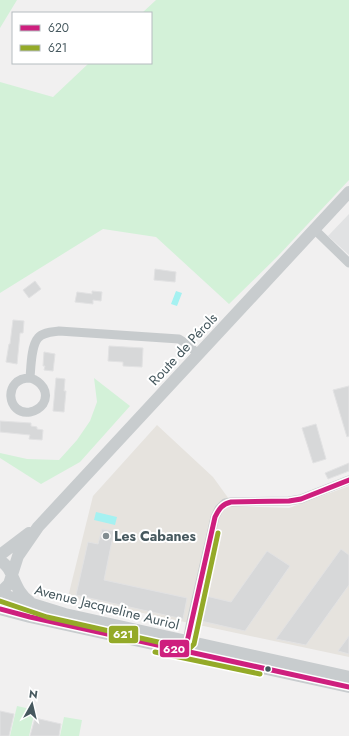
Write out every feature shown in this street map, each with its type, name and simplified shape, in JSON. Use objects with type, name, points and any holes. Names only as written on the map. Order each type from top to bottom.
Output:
[{"type":"main road","name":"Route de Pérols","points":[[12,577],[18,556],[38,527],[349,192]]},
{"type":"main road","name":"Route de Pérols","points":[[0,555],[38,527]]},
{"type":"main road","points":[[0,561],[8,567],[20,594],[34,605]]},
{"type":"main road","points":[[0,594],[7,587],[12,577]]},
{"type":"main road","name":"Avenue Jacqueline Auriol","points":[[0,594],[65,614],[349,688]]},
{"type":"main road","name":"Avenue Jacqueline Auriol","points":[[1,609],[30,617],[349,677]]},
{"type":"street","points":[[314,229],[349,263]]},
{"type":"street","points":[[30,378],[35,344],[39,337],[48,333],[59,331],[179,339],[198,354]]},
{"type":"street","points":[[187,646],[212,526],[215,517],[222,506],[225,503],[232,502],[289,501],[302,499],[349,480]]},
{"type":"shaded area","points":[[349,214],[349,255],[328,236]]},
{"type":"shaded area","points":[[157,425],[213,477],[234,506],[289,508],[349,486],[349,657],[68,597],[93,496]]},
{"type":"green space","points":[[0,0],[17,0],[0,28]]},
{"type":"green space","points":[[156,0],[349,0],[349,180],[278,256],[229,304],[156,237],[103,229],[0,293],[0,82],[53,97],[88,64],[152,64],[152,12],[143,12]]},
{"type":"green space","points":[[94,378],[130,406],[80,462],[41,484],[0,458],[0,453],[27,459],[59,460],[77,440],[90,421],[97,402]]},
{"type":"green space","points":[[17,706],[35,710],[29,736],[10,736]]},
{"type":"green space","points":[[64,717],[82,720],[79,736],[60,736]]},
{"type":"water","points":[[176,291],[182,293],[177,306],[171,304]]},
{"type":"water","points":[[96,512],[117,517],[115,525],[94,520]]},
{"type":"building","points":[[155,269],[176,272],[175,282],[154,280]]},
{"type":"building","points":[[35,281],[41,289],[29,298],[23,290]]},
{"type":"building","points":[[92,291],[102,292],[101,301],[93,300],[93,304],[75,302],[77,292],[92,294]]},
{"type":"building","points":[[13,320],[24,321],[23,333],[20,333],[17,364],[6,362]]},
{"type":"building","points":[[109,346],[143,348],[142,367],[123,366],[123,362],[108,361]]},
{"type":"building","points":[[44,352],[55,354],[53,371],[44,370]]},
{"type":"building","points":[[56,378],[65,379],[64,391],[66,391],[64,412],[53,411]]},
{"type":"building","points":[[349,386],[349,436],[347,437],[333,390]]},
{"type":"building","points":[[0,421],[31,423],[31,426],[43,430],[42,440],[29,439],[30,435],[0,432]]},
{"type":"building","points":[[316,424],[326,459],[313,463],[302,428]]},
{"type":"building","points":[[349,463],[349,471],[328,479],[325,473]]},
{"type":"building","points":[[102,529],[114,531],[104,580],[187,598],[183,619],[76,595],[88,542],[98,544]]},
{"type":"building","points":[[341,549],[349,555],[349,585],[306,645],[276,639]]},
{"type":"building","points":[[267,551],[290,566],[245,631],[201,621],[206,596],[231,602]]},
{"type":"building","points":[[349,636],[349,654],[338,651]]},
{"type":"building","points":[[0,711],[14,714],[9,736],[0,736]]},
{"type":"building","points":[[35,718],[61,724],[59,736],[30,736]]},
{"type":"transit line","name":"620","points":[[187,642],[215,517],[221,507],[231,502],[289,501],[301,499],[349,480]]},
{"type":"transit line","name":"621","points":[[0,601],[47,617],[189,649],[194,644],[218,533]]},
{"type":"transit line","name":"620","points":[[0,609],[30,617],[349,687]]},
{"type":"transit line","name":"621","points":[[155,652],[260,674]]},
{"type":"place","name":"Les Cabanes","points":[[106,536]]}]
